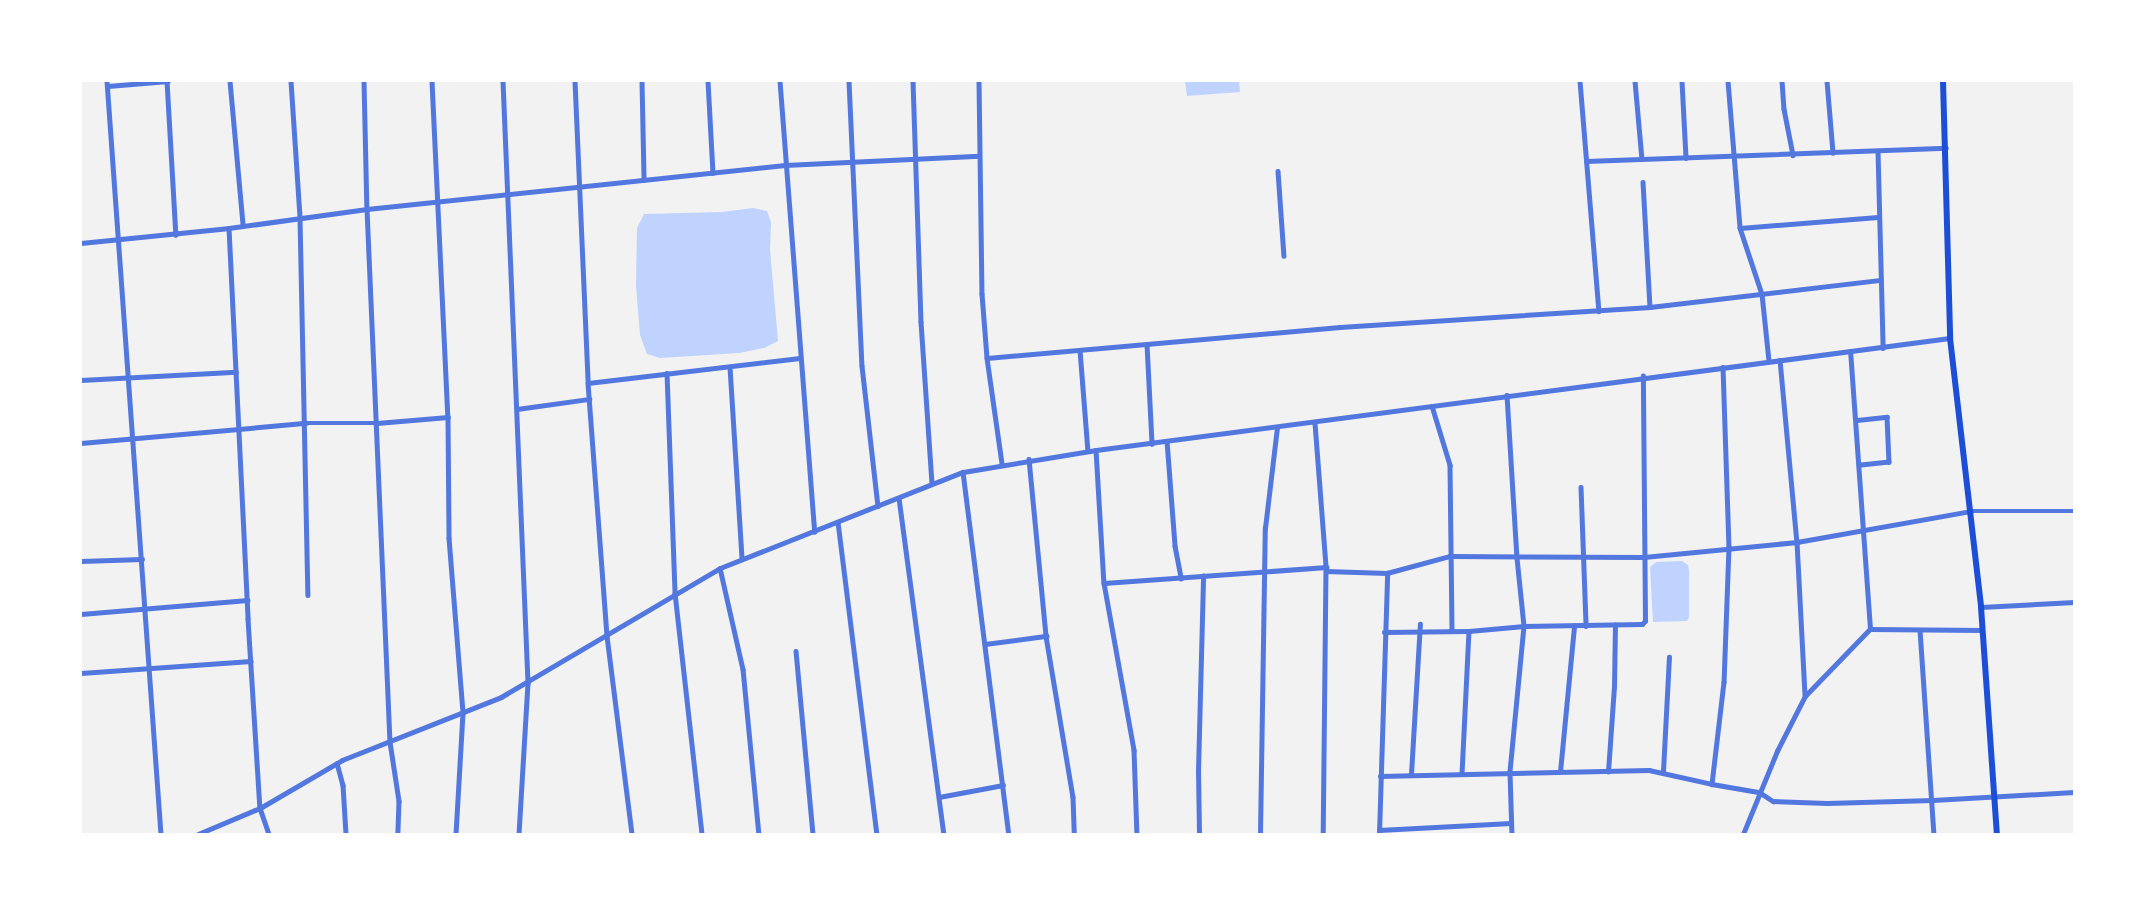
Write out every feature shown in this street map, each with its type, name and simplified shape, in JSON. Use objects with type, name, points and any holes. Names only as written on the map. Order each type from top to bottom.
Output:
[{"type":"main road","points":[[1943,81],[1950,338],[1981,607],[1997,834]]},
{"type":"street","points":[[161,834],[130,378],[107,84],[167,81],[176,235]]},
{"type":"street","points":[[231,81],[243,225]]},
{"type":"street","points":[[291,81],[300,218],[308,595]]},
{"type":"street","points":[[364,81],[367,209],[390,742],[399,801],[398,834]]},
{"type":"street","points":[[432,81],[448,417],[449,538],[463,713],[456,834]]},
{"type":"street","points":[[503,81],[528,683],[519,834]]},
{"type":"street","points":[[575,81],[589,399],[607,636],[632,834]]},
{"type":"street","points":[[642,81],[644,180]]},
{"type":"street","points":[[708,81],[713,173]]},
{"type":"street","points":[[780,81],[815,532]]},
{"type":"street","points":[[849,81],[851,162],[859,253],[862,366],[878,506]]},
{"type":"street","points":[[913,81],[921,322],[932,484]]},
{"type":"street","points":[[979,81],[979,156],[987,358],[1002,464]]},
{"type":"street","points":[[1580,81],[1599,310]]},
{"type":"street","points":[[1635,81],[1642,159]]},
{"type":"street","points":[[1682,81],[1686,158]]},
{"type":"street","points":[[1728,81],[1732,158],[1740,228],[1762,294],[1769,361]]},
{"type":"street","points":[[1782,81],[1784,109],[1794,155]]},
{"type":"street","points":[[1827,81],[1833,153]]},
{"type":"street","points":[[1586,161],[1732,158],[1946,148]]},
{"type":"street","points":[[1878,151],[1883,348]]},
{"type":"street","points":[[81,243],[176,235],[367,209],[578,189],[785,165],[916,157],[979,156]]},
{"type":"street","points":[[1278,171],[1284,256]]},
{"type":"street","points":[[1643,182],[1650,307]]},
{"type":"street","points":[[1740,228],[1878,217]]},
{"type":"street","points":[[228,228],[260,808],[268,834]]},
{"type":"street","points":[[987,358],[1340,327],[1650,307],[1880,280]]},
{"type":"street","points":[[198,834],[260,808],[338,764],[463,713],[528,683],[720,568],[963,472],[1029,459],[1315,423],[1643,376],[1950,338]]},
{"type":"street","points":[[1147,344],[1152,444]]},
{"type":"street","points":[[1080,350],[1088,451]]},
{"type":"street","points":[[1850,352],[1857,420],[1870,629]]},
{"type":"street","points":[[588,382],[800,358]]},
{"type":"street","points":[[1780,360],[1797,542],[1805,696]]},
{"type":"street","points":[[730,367],[742,558]]},
{"type":"street","points":[[1713,784],[1724,682],[1729,547],[1723,367]]},
{"type":"street","points":[[81,380],[236,372]]},
{"type":"street","points":[[667,373],[675,593],[702,834]]},
{"type":"street","points":[[1384,632],[1642,624],[1645,621],[1643,376]]},
{"type":"street","points":[[1507,395],[1517,558],[1524,626],[1510,772],[1512,834]]},
{"type":"street","points":[[517,409],[589,399]]},
{"type":"street","points":[[1432,406],[1450,465],[1452,631]]},
{"type":"street","points":[[81,443],[306,423],[377,423],[448,417]]},
{"type":"street","points":[[1857,420],[1887,417],[1889,462],[1860,465]]},
{"type":"street","points":[[1315,423],[1326,569],[1323,834]]},
{"type":"street","points":[[1260,834],[1265,528],[1277,428]]},
{"type":"street","points":[[1167,441],[1175,546],[1181,578]]},
{"type":"street","points":[[1096,450],[1104,583],[1134,750],[1137,834]]},
{"type":"street","points":[[1029,459],[1046,636],[1073,797],[1074,834]]},
{"type":"street","points":[[963,472],[1009,834]]},
{"type":"street","points":[[1581,487],[1586,626]]},
{"type":"street","points":[[899,498],[944,834]]},
{"type":"street","points":[[1104,583],[1266,569],[1326,569],[1387,573],[1450,556],[1644,557],[1797,542],[1864,532],[1971,511],[2074,511]]},
{"type":"street","points":[[838,522],[877,834]]},
{"type":"street","points":[[81,561],[142,559]]},
{"type":"street","points":[[720,568],[743,669],[759,834]]},
{"type":"street","points":[[1387,573],[1379,832],[1511,823]]},
{"type":"street","points":[[1199,834],[1198,771],[1203,576]]},
{"type":"street","points":[[81,614],[247,600]]},
{"type":"street","points":[[1981,607],[2074,602]]},
{"type":"street","points":[[1411,774],[1420,624]]},
{"type":"street","points":[[1608,772],[1614,687],[1615,625]]},
{"type":"street","points":[[1560,772],[1574,626]]},
{"type":"street","points":[[1743,834],[1759,792],[1805,696],[1870,629],[1982,630]]},
{"type":"street","points":[[1920,630],[1934,834]]},
{"type":"street","points":[[1462,772],[1469,631]]},
{"type":"street","points":[[985,644],[1046,636]]},
{"type":"street","points":[[796,651],[813,834]]},
{"type":"street","points":[[1663,771],[1669,657]]},
{"type":"street","points":[[81,673],[251,661]]},
{"type":"street","points":[[338,764],[343,786],[346,834]]},
{"type":"street","points":[[1380,776],[1462,772],[1663,771],[1713,784],[1759,792],[1773,801],[1933,800],[2074,792]]},
{"type":"street","points":[[939,796],[1003,785]]},
{"type":"water","points":[[1185,81],[1239,81],[1240,92],[1187,96]]},
{"type":"water","points":[[753,208],[767,211],[771,222],[770,250],[778,341],[764,348],[739,353],[660,358],[647,354],[640,335],[636,285],[637,228],[644,214],[722,212]]},
{"type":"water","points":[[1682,561],[1688,565],[1689,570],[1689,617],[1687,621],[1653,622],[1650,567],[1656,562]]}]
